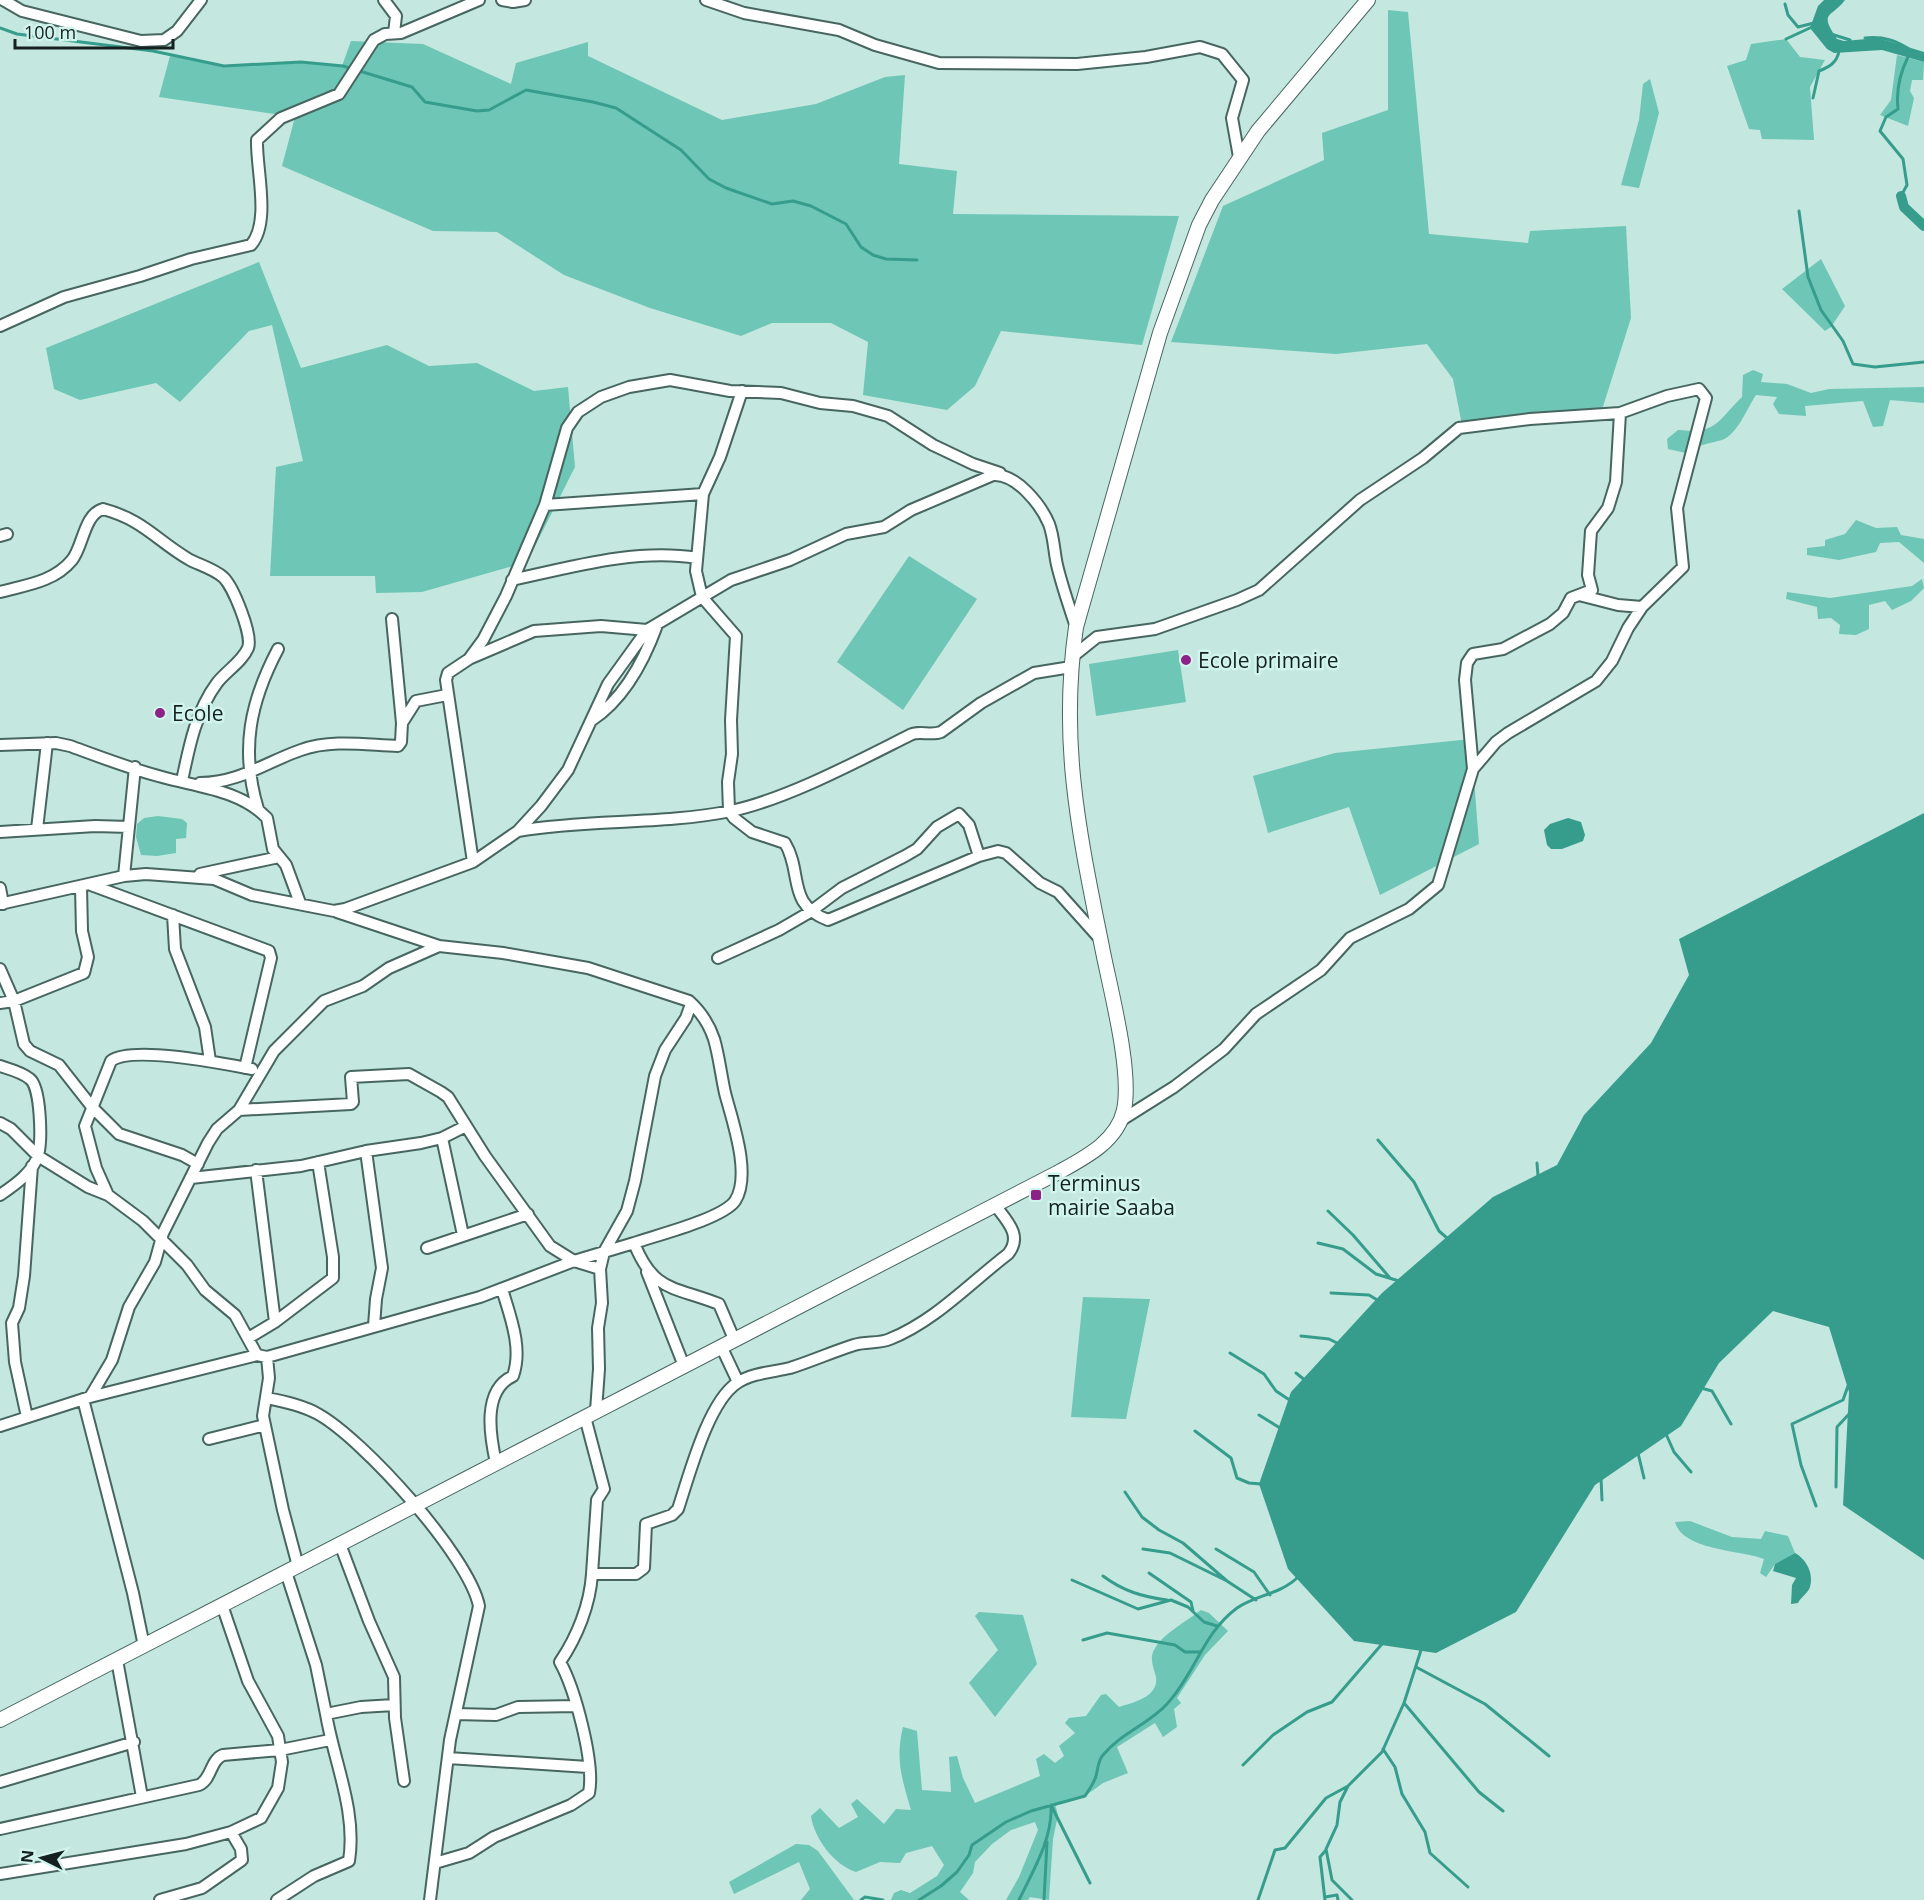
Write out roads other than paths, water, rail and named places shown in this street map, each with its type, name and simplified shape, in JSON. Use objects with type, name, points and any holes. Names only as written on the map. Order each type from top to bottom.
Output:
[{"type":"street","points":[[3,0],[22,11],[141,41],[164,40],[177,31],[201,0]]},
{"type":"street","points":[[384,0],[396,16],[394,33]]},
{"type":"street","points":[[0,326],[64,297],[191,259],[251,245],[256,240],[261,204],[257,140],[280,118],[339,94],[374,40],[401,33],[478,0]]},
{"type":"street","points":[[502,0],[513,2],[525,0]]},
{"type":"street","points":[[706,0],[744,14],[839,30],[875,45],[939,63],[1077,64],[1146,57],[1191,47],[1209,49],[1222,54],[1243,80],[1232,118],[1239,158]]},
{"type":"street","points":[[0,1720],[995,1205],[1077,1162],[1107,1140],[1120,1121],[1125,1099],[1122,1061],[1082,848],[1070,765],[1071,662],[1076,627],[1121,463],[1175,288],[1199,225],[1239,158],[1283,99],[1368,0]]},
{"type":"street","points":[[469,659],[487,633],[512,580],[545,505],[567,428],[578,412],[601,397],[628,387],[670,380],[742,391],[781,393],[820,403],[853,406],[888,416],[933,445],[1013,480],[1025,491],[1049,525],[1065,596],[1076,627]]},
{"type":"street","points":[[518,831],[599,821],[693,817],[750,807],[823,777],[910,734],[933,735],[941,732],[981,703],[1034,673],[1071,662],[1097,637],[1155,629],[1259,590],[1360,500],[1423,458],[1460,428],[1530,419],[1620,413],[1660,398],[1699,389],[1706,398],[1677,507],[1683,567],[1631,621],[1612,661],[1596,681],[1508,733],[1496,742],[1473,769]]},
{"type":"street","points":[[742,391],[720,458],[704,494],[697,558],[697,583],[702,597],[736,636],[731,720],[732,754],[728,782],[729,811],[752,832],[787,845],[799,891],[810,912],[833,920],[979,856],[998,850],[1006,853],[1040,883],[1058,892],[1101,941]]},
{"type":"street","points":[[1600,599],[1592,590],[1588,575],[1591,531],[1608,508],[1616,483],[1620,413]]},
{"type":"street","points":[[334,910],[345,909],[473,862],[518,831],[541,806],[567,771],[600,699],[617,669],[652,627],[731,580],[790,560],[846,534],[884,527],[911,510],[949,492],[987,476],[1001,474]]},
{"type":"street","points":[[545,505],[704,494]]},
{"type":"street","points":[[0,592],[45,580],[56,574],[72,560],[92,518],[103,509],[141,524],[188,559],[222,575],[230,585],[237,603],[249,635],[249,645],[244,655],[218,682],[201,710],[186,782]]},
{"type":"street","points":[[512,580],[636,557],[665,554],[697,558]]},
{"type":"street","points":[[1120,1121],[1174,1087],[1224,1049],[1262,1010],[1321,970],[1350,938],[1409,909],[1432,892],[1442,878],[1473,769],[1465,680],[1470,658],[1479,652],[1503,649],[1550,624],[1563,613],[1571,598],[1592,590]]},
{"type":"street","points":[[1579,595],[1623,606],[1642,607]]},
{"type":"street","points":[[1623,606],[1631,621]]},
{"type":"street","points":[[186,782],[217,783],[249,773],[302,749],[321,745],[398,746],[401,742],[402,723],[392,619]]},
{"type":"street","points":[[473,862],[447,695],[448,673],[469,659],[534,631],[601,626],[652,627]]},
{"type":"street","points":[[592,720],[609,709],[632,677],[648,650],[652,627]]},
{"type":"street","points":[[258,809],[249,773],[250,736],[258,689],[278,648]]},
{"type":"street","points":[[402,723],[416,700],[447,695]]},
{"type":"street","points":[[37,829],[46,743]]},
{"type":"street","points":[[0,746],[46,743],[70,746],[246,801],[267,818],[273,849],[286,866],[300,903]]},
{"type":"street","points":[[124,876],[135,768]]},
{"type":"street","points":[[718,958],[810,912],[842,888],[918,849],[937,827],[953,814],[964,816],[979,856]]},
{"type":"street","points":[[0,832],[112,825],[129,827]]},
{"type":"street","points":[[0,888],[2,904],[124,876],[194,875],[279,857]]},
{"type":"street","points":[[0,1426],[86,1398],[262,1356],[502,1289],[574,1261],[709,1219],[728,1208],[738,1191],[741,1172],[738,1143],[713,1038],[699,1011],[692,1004],[588,968],[503,953],[439,946],[334,910],[252,895],[214,879],[194,875]]},
{"type":"street","points":[[86,886],[173,915],[271,954],[245,1068]]},
{"type":"street","points":[[0,1003],[14,1001],[84,973],[88,967],[82,931],[86,886]]},
{"type":"street","points":[[173,915],[175,949],[205,1027],[210,1062]]},
{"type":"street","points":[[144,1646],[86,1398],[112,1360],[129,1307],[155,1262],[163,1233],[213,1133],[238,1110],[274,1051],[324,1001],[363,986],[389,968],[439,946]]},
{"type":"street","points":[[0,969],[14,1001],[27,1048],[59,1065],[92,1107],[127,1138],[182,1155],[198,1164]]},
{"type":"street","points":[[435,1863],[469,1853],[512,1828],[586,1797],[590,1788],[578,1706],[570,1681],[560,1662],[571,1646],[589,1598],[597,1500],[604,1489],[590,1414],[599,1369],[597,1335],[602,1303],[600,1269],[604,1252],[627,1211],[655,1076],[665,1050],[686,1018],[692,1004]]},
{"type":"street","points":[[108,1195],[96,1168],[86,1134],[87,1119],[111,1061],[118,1057],[161,1056],[261,1071]]},
{"type":"street","points":[[0,1066],[30,1079],[36,1086],[38,1097],[38,1155],[32,1166],[0,1195]]},
{"type":"street","points":[[238,1110],[351,1104],[353,1101],[351,1077],[410,1074],[448,1097],[550,1246],[574,1261],[600,1269]]},
{"type":"street","points":[[0,1123],[11,1129],[38,1155],[88,1187],[108,1195],[143,1221],[161,1242],[187,1265],[206,1290],[235,1315],[262,1356],[269,1378],[263,1411],[292,1569],[316,1665],[330,1740],[340,1766],[349,1819],[349,1861],[314,1876],[278,1900]]},
{"type":"street","points":[[191,1178],[256,1170],[278,1170],[442,1138],[466,1126]]},
{"type":"street","points":[[442,1138],[463,1235]]},
{"type":"street","points":[[366,1151],[382,1268],[374,1326]]},
{"type":"street","points":[[250,1337],[275,1322],[333,1278],[333,1257],[318,1162]]},
{"type":"street","points":[[27,1417],[15,1362],[12,1323],[19,1308],[24,1275],[32,1166]]},
{"type":"street","points":[[256,1170],[275,1322]]},
{"type":"street","points":[[592,1574],[636,1574],[644,1568],[646,1524],[672,1515],[678,1509],[713,1413],[738,1382],[858,1344],[888,1340],[928,1318],[1008,1254],[1016,1244],[1016,1236],[995,1205]]},
{"type":"street","points":[[427,1248],[528,1214]]},
{"type":"street","points":[[634,1243],[684,1366]]},
{"type":"street","points":[[646,1272],[661,1284],[719,1304],[734,1339]]},
{"type":"street","points":[[496,1463],[491,1432],[494,1395],[498,1386],[513,1376],[515,1364],[514,1329],[502,1289]]},
{"type":"street","points":[[721,1347],[738,1382]]},
{"type":"street","points":[[266,1398],[308,1409],[321,1416],[399,1484],[413,1506],[458,1560],[474,1590],[479,1606],[448,1758],[430,1900]]},
{"type":"street","points":[[209,1439],[265,1425]]},
{"type":"street","points":[[340,1544],[369,1621],[391,1668],[404,1781]]},
{"type":"street","points":[[0,1874],[186,1844],[231,1832],[261,1818],[274,1798],[281,1776],[278,1737],[248,1681],[222,1605]]},
{"type":"street","points":[[117,1660],[134,1742],[142,1797]]},
{"type":"street","points":[[326,1714],[361,1707],[394,1705]]},
{"type":"street","points":[[456,1714],[487,1715],[518,1707],[578,1706]]},
{"type":"street","points":[[0,1829],[92,1811],[203,1784],[219,1757],[280,1750],[330,1740]]},
{"type":"street","points":[[0,1782],[134,1742]]},
{"type":"street","points":[[448,1758],[588,1767]]},
{"type":"street","points":[[160,1900],[202,1888],[242,1860],[241,1849],[231,1832]]},
{"type":"waterway","points":[[1785,4],[1788,15],[1798,27],[1814,23]]},
{"type":"waterway","points":[[1786,39],[1812,27]]},
{"type":"waterway","points":[[0,28],[17,34],[153,51],[224,66],[301,62],[343,66],[412,87],[425,102],[477,111],[489,110],[526,90],[593,102],[616,108],[681,150],[709,179],[726,188],[772,204],[793,201],[811,206],[846,224],[861,247],[873,255],[886,259],[917,260]]},
{"type":"waterway","points":[[1831,34],[1850,40]]},
{"type":"waterway","points":[[1865,38],[1890,40],[1912,51]]},
{"type":"waterway","points":[[1813,98],[1819,71],[1832,64],[1839,51]]},
{"type":"waterway","points":[[1901,196],[1907,185],[1903,159],[1880,131],[1886,117],[1898,109],[1899,82],[1908,57]]},
{"type":"waterway","points":[[1901,196],[1904,207],[1924,226]]},
{"type":"waterway","points":[[1799,211],[1808,277],[1821,310],[1843,341],[1853,364],[1875,367],[1924,362]]},
{"type":"waterway","points":[[1378,1140],[1414,1182],[1439,1231],[1447,1238]]},
{"type":"waterway","points":[[1537,1163],[1538,1176]]},
{"type":"waterway","points":[[1328,1211],[1353,1235],[1390,1278]]},
{"type":"waterway","points":[[1318,1243],[1343,1249],[1376,1274],[1399,1281]]},
{"type":"waterway","points":[[1331,1293],[1369,1295],[1379,1301]]},
{"type":"waterway","points":[[1301,1336],[1329,1339],[1337,1343]]},
{"type":"waterway","points":[[1230,1353],[1264,1374],[1276,1391],[1291,1401]]},
{"type":"waterway","points":[[1296,1373],[1306,1381]]},
{"type":"waterway","points":[[1816,1506],[1801,1465],[1792,1424],[1843,1400],[1848,1386]]},
{"type":"waterway","points":[[1701,1388],[1712,1391],[1731,1424]]},
{"type":"waterway","points":[[1836,1487],[1837,1427],[1850,1413]]},
{"type":"waterway","points":[[1259,1415],[1280,1428]]},
{"type":"waterway","points":[[1195,1431],[1231,1458],[1237,1478],[1249,1483],[1261,1484]]},
{"type":"waterway","points":[[1666,1434],[1674,1452],[1691,1472]]},
{"type":"waterway","points":[[1638,1453],[1644,1478]]},
{"type":"waterway","points":[[1601,1478],[1602,1500]]},
{"type":"waterway","points":[[1125,1492],[1142,1517],[1159,1530],[1183,1543],[1227,1581],[1256,1600]]},
{"type":"waterway","points":[[1143,1549],[1170,1553],[1225,1580]]},
{"type":"waterway","points":[[1216,1549],[1254,1572],[1270,1595]]},
{"type":"waterway","points":[[1149,1573],[1191,1602],[1193,1611]]},
{"type":"waterway","points":[[1103,1576],[1118,1586],[1167,1600]]},
{"type":"waterway","points":[[919,1900],[957,1872],[969,1855],[972,1845],[1006,1822],[1031,1811],[1085,1796],[1095,1779],[1101,1757],[1110,1747],[1167,1704],[1185,1680],[1207,1641],[1225,1618],[1244,1604],[1284,1587],[1298,1577]]},
{"type":"waterway","points":[[1072,1580],[1138,1609],[1171,1600],[1188,1607],[1204,1622],[1217,1626]]},
{"type":"waterway","points":[[1083,1640],[1107,1633],[1175,1645],[1185,1652],[1200,1652]]},
{"type":"waterway","points":[[1243,1765],[1273,1735],[1307,1712],[1332,1702],[1382,1644]]},
{"type":"waterway","points":[[1258,1900],[1275,1850],[1285,1848],[1326,1798],[1348,1786],[1382,1752],[1404,1703],[1422,1647]]},
{"type":"waterway","points":[[1416,1667],[1485,1704],[1549,1756]]},
{"type":"waterway","points":[[1404,1703],[1479,1792],[1503,1811]]},
{"type":"waterway","points":[[1383,1749],[1395,1767],[1402,1794],[1425,1832],[1430,1853],[1468,1887]]},
{"type":"waterway","points":[[1348,1786],[1340,1802],[1337,1825],[1326,1849],[1332,1880],[1352,1900]]},
{"type":"waterway","points":[[1019,1900],[1045,1842],[1049,1830],[1051,1805]]},
{"type":"waterway","points":[[1052,1807],[1090,1883]]},
{"type":"waterway","points":[[1044,1900],[1047,1842]]},
{"type":"waterway","points":[[1325,1900],[1320,1857],[1326,1850]]},
{"type":"waterway","points":[[1325,1897],[1337,1895],[1338,1900]]},
{"type":"waterway","points":[[861,1900],[865,1897],[883,1900]]},
{"type":"place","name":"Ecole primaire","points":[[1186,660]]},
{"type":"place","name":"Ecole","points":[[160,713]]},
{"type":"place","name":"Terminus mairie Saaba","points":[[1036,1195]]}]
